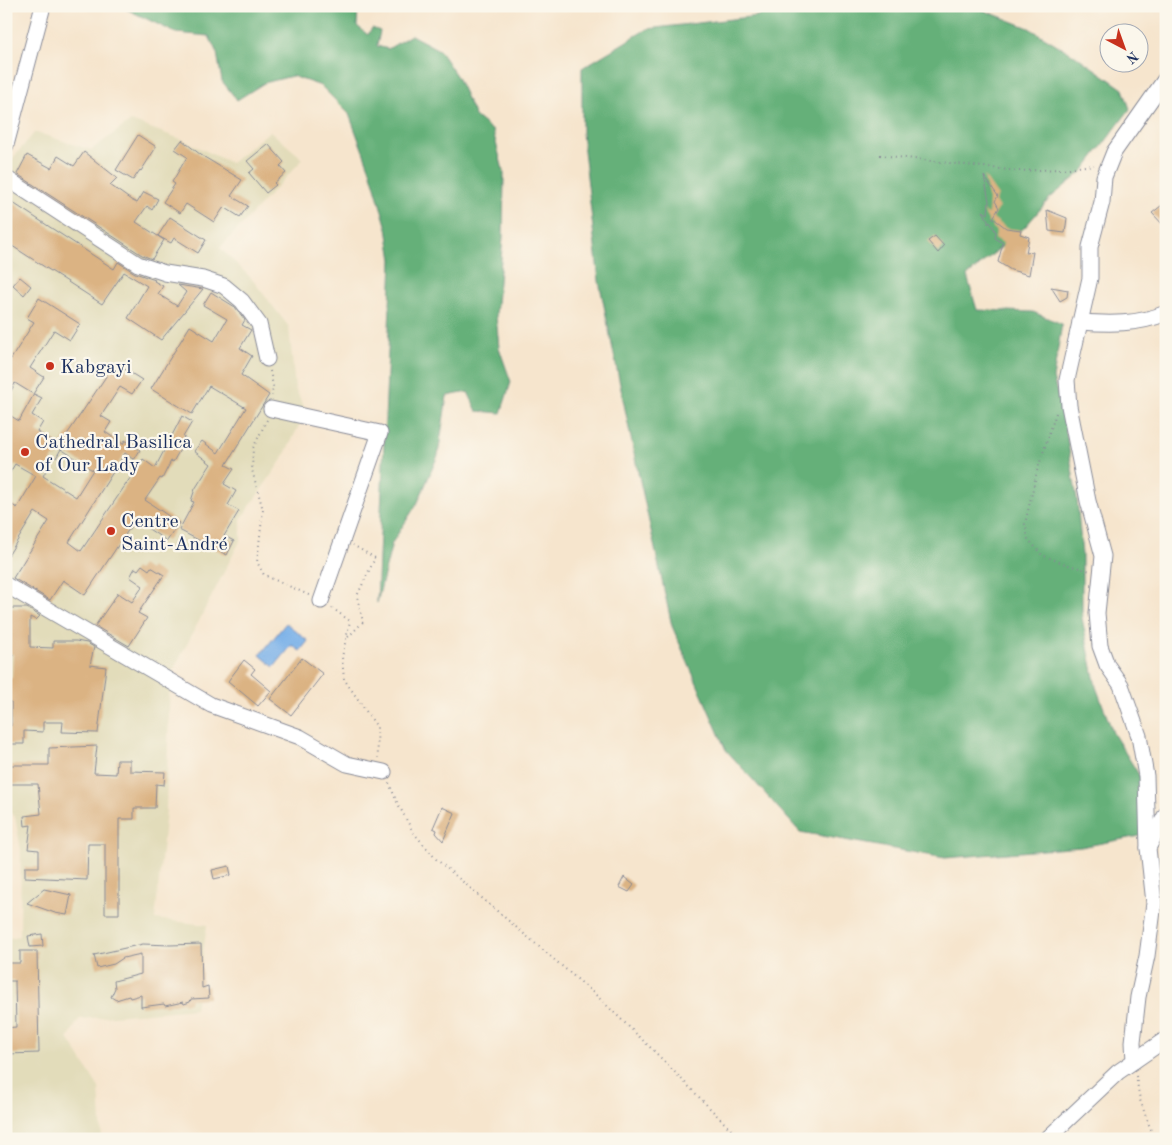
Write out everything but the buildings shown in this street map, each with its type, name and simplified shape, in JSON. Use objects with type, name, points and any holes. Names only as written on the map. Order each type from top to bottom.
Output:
[{"type":"street","points":[[6,145],[43,6]]},
{"type":"street","points":[[1134,1061],[1133,1042],[1138,997],[1154,902],[1148,848],[1146,776],[1139,736],[1121,685],[1108,665],[1100,646],[1096,613],[1103,556],[1088,501],[1069,406],[1067,380],[1090,278],[1090,247],[1102,202],[1102,189],[1108,164],[1114,152],[1166,78]]},
{"type":"street","points":[[6,178],[138,264],[165,273],[203,279],[224,286],[242,301],[259,324],[266,360]]},
{"type":"street","points":[[1080,322],[1119,324],[1166,313]]},
{"type":"street","points":[[271,409],[380,433],[321,601]]},
{"type":"street","points":[[6,585],[210,705],[300,737],[347,764],[384,772]]},
{"type":"street","points":[[1148,848],[1166,814]]},
{"type":"street","points":[[1048,1139],[1118,1072],[1166,1039]]},
{"type":"path","points":[[880,155],[1018,171],[1108,164]]},
{"type":"path","points":[[266,360],[274,386],[270,414],[253,448],[252,470],[264,510],[257,562],[264,575],[321,601],[350,621],[342,657],[344,679],[376,727],[378,759],[413,832],[436,859],[597,996],[740,1139]]},
{"type":"path","points":[[1058,407],[1037,471],[1025,524],[1028,539],[1042,555],[1065,564],[1101,574]]},
{"type":"path","points":[[343,539],[375,558],[356,596],[363,622],[346,638]]},
{"type":"path","points":[[1134,1061],[1140,1100],[1154,1139]]},
{"type":"shaded area","points":[[131,121],[183,140],[231,163],[270,131],[303,159],[220,248],[251,278],[289,327],[295,388],[306,411],[283,458],[241,519],[241,539],[170,677],[166,811],[155,919],[207,925],[195,1009],[79,1019],[68,1038],[99,1088],[102,1139],[6,1139],[6,939],[20,936],[21,849],[15,817],[6,809],[6,170],[12,159],[35,132],[91,150]]},
{"type":"green space","points":[[120,6],[336,6],[336,10],[341,6],[358,6],[357,26],[368,35],[372,28],[380,31],[377,46],[388,49],[411,35],[439,50],[457,77],[475,116],[493,131],[504,174],[503,237],[496,315],[499,348],[511,382],[501,413],[477,411],[468,392],[447,396],[438,455],[418,502],[392,543],[377,603],[392,260],[387,228],[370,170],[349,114],[321,86],[292,76],[264,83],[237,100],[222,81],[217,53],[209,36],[176,33]]},
{"type":"green space","points":[[764,6],[982,6],[983,10],[1029,28],[1079,58],[1123,89],[1130,109],[1083,171],[1050,198],[1025,227],[967,276],[977,310],[1033,312],[1062,324],[1053,378],[1064,419],[1077,499],[1082,555],[1082,618],[1096,687],[1113,733],[1141,778],[1150,834],[1081,847],[945,858],[800,832],[726,750],[672,626],[635,458],[599,281],[582,133],[582,68],[647,29],[758,16]]},
{"type":"water","points":[[286,623],[308,641],[300,651],[292,645],[274,667],[260,655]]},
{"type":"place","name":"Kabgayi","points":[[50,366]]},
{"type":"place","name":"Cathedral Basilica of Our Lady","points":[[25,452]]},
{"type":"place","name":"Centre Saint-André","points":[[111,531]]}]
